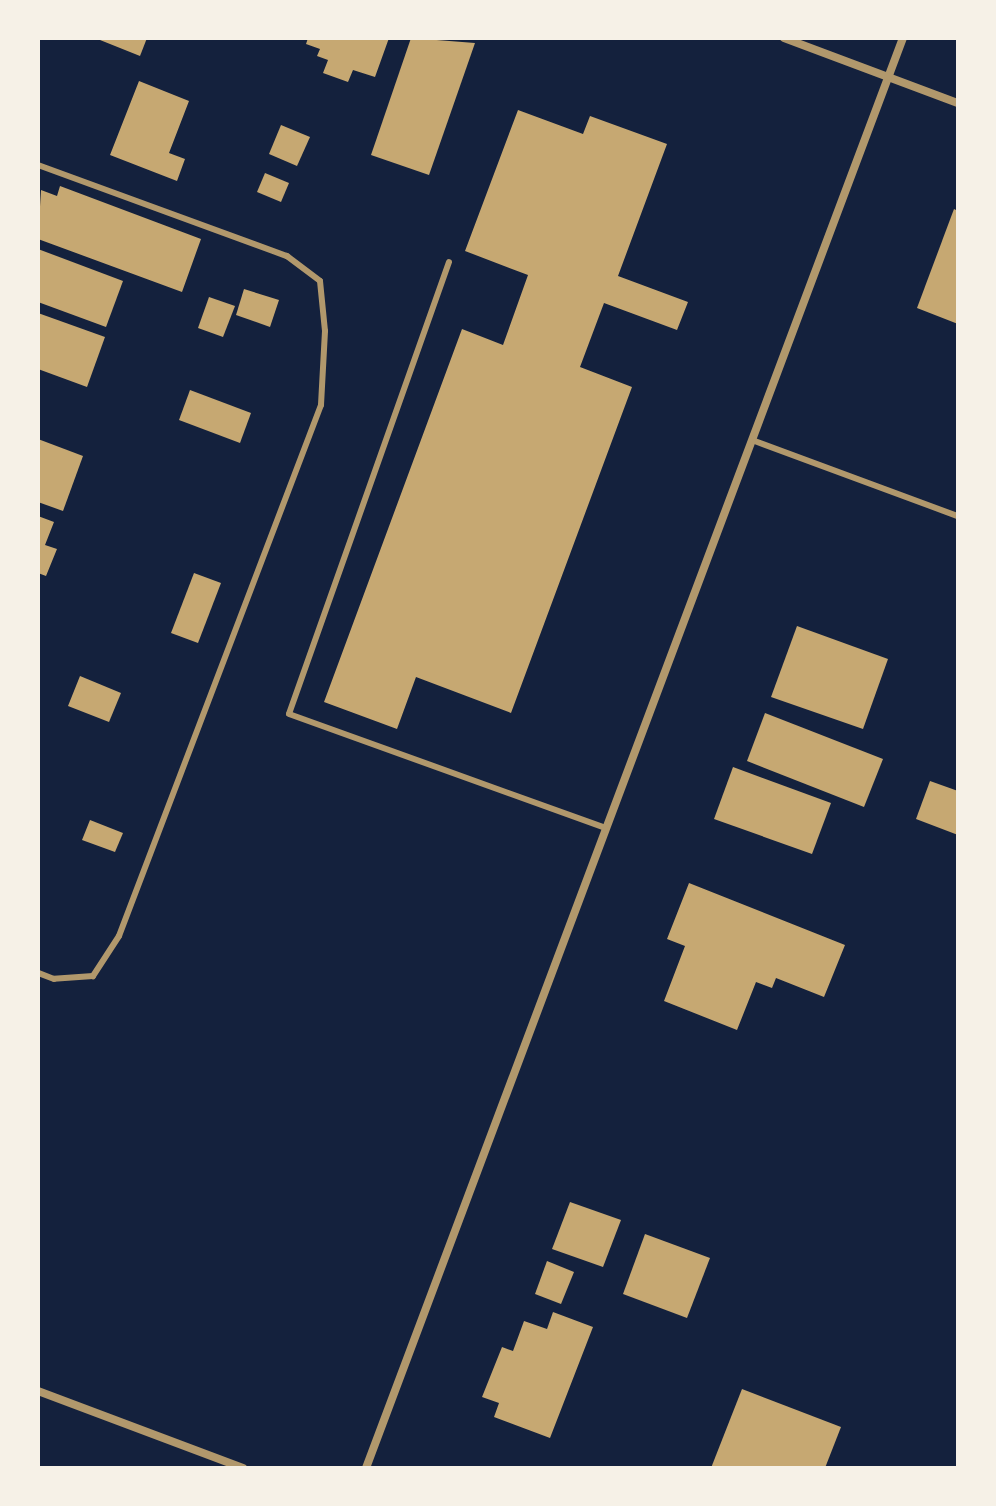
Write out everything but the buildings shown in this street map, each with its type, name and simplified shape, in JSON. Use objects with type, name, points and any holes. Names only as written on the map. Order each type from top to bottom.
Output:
[{"type":"street","points":[[784,38],[958,103]]},
{"type":"street","points":[[366,1468],[903,38]]},
{"type":"street","points":[[38,1391],[243,1468]]},
{"type":"lane","points":[[38,165],[287,256],[320,281],[325,331],[321,405],[119,936],[93,976],[54,979],[38,973]]},
{"type":"lane","points":[[449,262],[289,714],[606,828]]},
{"type":"lane","points":[[752,440],[958,516]]}]
